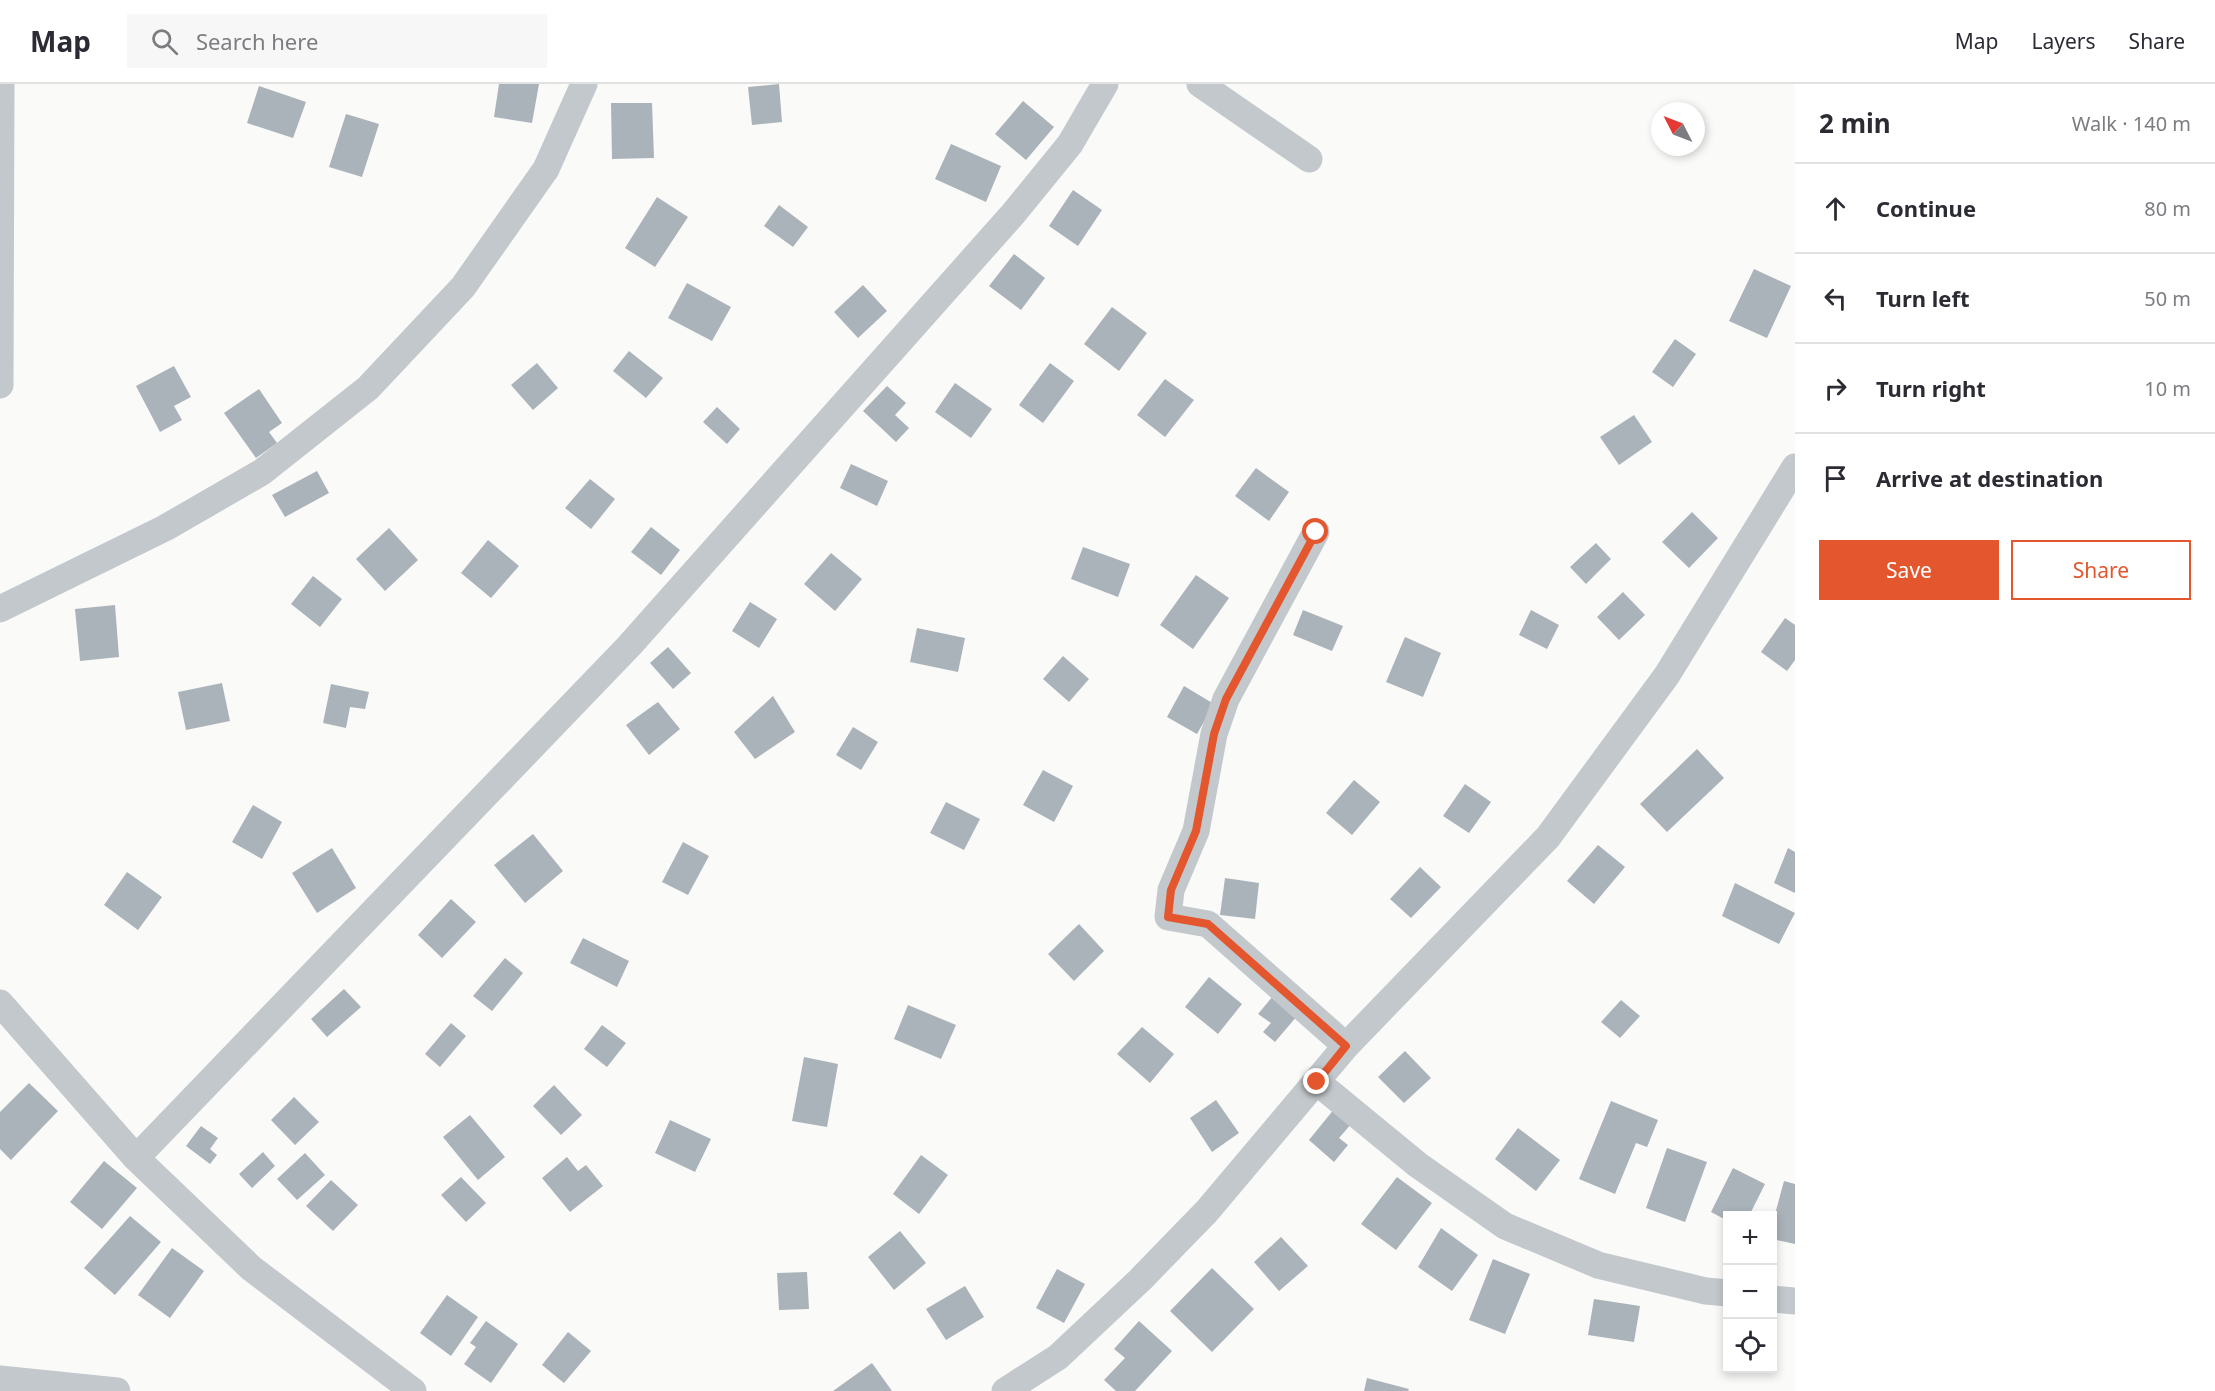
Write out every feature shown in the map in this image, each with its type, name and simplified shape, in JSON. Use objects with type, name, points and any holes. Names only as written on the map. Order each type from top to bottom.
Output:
[{"type":"street","points":[[0,385],[1,84]]},
{"type":"street","points":[[0,609],[165,528],[262,472],[368,388],[463,287],[546,169],[584,84]]},
{"type":"street","points":[[136,1158],[629,646],[1013,214],[1070,144],[1105,84]]},
{"type":"street","points":[[1200,84],[1309,159]]},
{"type":"street","points":[[1005,1391],[1058,1357],[1140,1280],[1207,1211],[1346,1046],[1548,837],[1667,675],[1795,467]]},
{"type":"street","points":[[1316,532],[1226,699],[1214,734],[1196,831],[1171,890],[1168,917],[1208,924],[1346,1046]]},
{"type":"street","points":[[0,1003],[136,1158],[251,1268],[413,1391]]},
{"type":"street","points":[[1317,1082],[1418,1166],[1505,1226],[1598,1265],[1706,1291],[1723,1293]]},
{"type":"street","points":[[1777,1299],[1795,1301]]},
{"type":"street","points":[[0,1379],[117,1391]]},
{"type":"building","points":[[499,84],[539,84],[532,123],[494,117]]},
{"type":"building","points":[[779,84],[782,122],[752,125],[748,87]]},
{"type":"building","points":[[259,86],[306,102],[293,138],[247,123]]},
{"type":"building","points":[[1023,101],[1054,127],[1026,160],[995,134]]},
{"type":"building","points":[[611,103],[652,103],[654,158],[612,159]]},
{"type":"building","points":[[346,114],[379,124],[362,177],[329,167]]},
{"type":"building","points":[[951,144],[1001,166],[986,202],[935,179]]},
{"type":"building","points":[[1073,190],[1102,210],[1078,246],[1049,226]]},
{"type":"building","points":[[657,197],[688,217],[655,267],[625,248]]},
{"type":"building","points":[[779,205],[808,227],[793,247],[764,226]]},
{"type":"building","points":[[1014,254],[1045,278],[1021,310],[989,286]]},
{"type":"building","points":[[1754,269],[1791,286],[1767,338],[1729,321]]},
{"type":"building","points":[[687,283],[731,307],[712,341],[668,318]]},
{"type":"building","points":[[863,285],[887,311],[858,338],[834,312]]},
{"type":"building","points":[[1112,307],[1147,333],[1119,371],[1084,344]]},
{"type":"building","points":[[1675,339],[1696,354],[1673,387],[1652,372]]},
{"type":"building","points":[[629,351],[663,378],[646,398],[613,371]]},
{"type":"building","points":[[537,363],[558,388],[533,410],[511,385]]},
{"type":"building","points":[[1050,363],[1074,381],[1043,423],[1019,405]]},
{"type":"building","points":[[174,366],[191,397],[174,406],[182,420],[160,432],[136,386]]},
{"type":"building","points":[[1165,379],[1194,400],[1165,437],[1137,415]]},
{"type":"building","points":[[955,383],[992,409],[971,438],[935,412]]},
{"type":"building","points":[[887,386],[906,403],[895,415],[909,428],[896,442],[863,411]]},
{"type":"building","points":[[259,389],[282,423],[269,432],[277,443],[256,458],[224,413]]},
{"type":"building","points":[[717,407],[740,429],[727,444],[703,422]]},
{"type":"building","points":[[1634,415],[1652,442],[1619,465],[1600,437]]},
{"type":"building","points":[[851,464],[888,481],[877,506],[840,488]]},
{"type":"building","points":[[1256,468],[1289,492],[1269,521],[1235,496]]},
{"type":"building","points":[[317,471],[329,493],[285,517],[272,495]]},
{"type":"building","points":[[590,479],[615,499],[591,529],[565,508]]},
{"type":"building","points":[[1692,512],[1718,538],[1689,568],[1662,542]]},
{"type":"building","points":[[651,527],[680,550],[661,575],[631,552]]},
{"type":"building","points":[[389,528],[418,560],[385,591],[356,559]]},
{"type":"building","points":[[488,540],[519,566],[491,598],[461,573]]},
{"type":"building","points":[[1596,543],[1611,559],[1586,584],[1570,567]]},
{"type":"building","points":[[1083,547],[1130,564],[1118,597],[1071,579]]},
{"type":"building","points":[[831,553],[862,579],[835,611],[804,584]]},
{"type":"building","points":[[1196,575],[1229,598],[1193,649],[1160,625]]},
{"type":"building","points":[[313,576],[342,599],[320,627],[291,604]]},
{"type":"building","points":[[1623,592],[1645,615],[1619,640],[1597,617]]},
{"type":"building","points":[[750,602],[777,619],[759,648],[732,631]]},
{"type":"building","points":[[115,605],[119,657],[80,661],[75,609]]},
{"type":"building","points":[[1303,610],[1343,626],[1332,651],[1293,635]]},
{"type":"building","points":[[1531,610],[1559,625],[1547,649],[1519,635]]},
{"type":"building","points":[[1785,618],[1795,625],[1795,660],[1787,671],[1761,652]]},
{"type":"building","points":[[917,628],[965,638],[958,672],[910,662]]},
{"type":"building","points":[[1405,637],[1441,653],[1423,697],[1386,682]]},
{"type":"building","points":[[668,647],[691,673],[673,689],[650,663]]},
{"type":"building","points":[[1063,656],[1089,679],[1069,702],[1043,679]]},
{"type":"building","points":[[222,683],[230,721],[186,730],[178,692]]},
{"type":"building","points":[[331,684],[369,692],[365,709],[350,707],[346,728],[323,723]]},
{"type":"building","points":[[1184,686],[1214,704],[1197,734],[1167,717]]},
{"type":"building","points":[[773,696],[795,732],[755,759],[734,732]]},
{"type":"building","points":[[658,702],[680,729],[649,755],[626,725]]},
{"type":"building","points":[[853,727],[878,742],[861,770],[836,755]]},
{"type":"building","points":[[1697,749],[1724,778],[1667,832],[1640,804]]},
{"type":"building","points":[[1043,770],[1073,786],[1054,822],[1023,805]]},
{"type":"building","points":[[1354,780],[1380,802],[1352,835],[1326,813]]},
{"type":"building","points":[[1465,784],[1491,802],[1469,833],[1443,816]]},
{"type":"building","points":[[946,802],[980,819],[964,850],[930,833]]},
{"type":"building","points":[[253,805],[282,822],[262,859],[232,842]]},
{"type":"building","points":[[533,834],[563,871],[525,903],[494,865]]},
{"type":"building","points":[[683,842],[709,856],[688,895],[662,882]]},
{"type":"building","points":[[1598,845],[1625,867],[1594,904],[1567,881]]},
{"type":"building","points":[[332,848],[356,888],[317,913],[292,873]]},
{"type":"building","points":[[1788,848],[1795,852],[1795,893],[1774,883]]},
{"type":"building","points":[[1420,867],[1441,887],[1411,918],[1390,899]]},
{"type":"building","points":[[127,872],[162,897],[138,930],[104,905]]},
{"type":"building","points":[[1225,878],[1259,883],[1255,919],[1220,915]]},
{"type":"building","points":[[1735,883],[1795,913],[1779,944],[1722,916]]},
{"type":"building","points":[[451,899],[476,922],[442,958],[418,935]]},
{"type":"building","points":[[1079,924],[1104,951],[1074,981],[1048,954]]},
{"type":"building","points":[[583,938],[629,961],[617,987],[570,963]]},
{"type":"building","points":[[505,958],[523,973],[492,1011],[473,996]]},
{"type":"building","points":[[1209,977],[1242,1004],[1218,1034],[1185,1007]]},
{"type":"building","points":[[344,989],[361,1007],[327,1037],[311,1019]]},
{"type":"building","points":[[1273,996],[1297,1016],[1275,1042],[1263,1032],[1271,1023],[1258,1014]]},
{"type":"building","points":[[1621,1000],[1640,1016],[1620,1038],[1601,1022]]},
{"type":"building","points":[[908,1005],[956,1025],[941,1059],[894,1039]]},
{"type":"building","points":[[451,1023],[466,1036],[440,1067],[425,1054]]},
{"type":"building","points":[[602,1025],[626,1043],[607,1067],[584,1049]]},
{"type":"building","points":[[1142,1027],[1174,1054],[1150,1083],[1117,1054]]},
{"type":"building","points":[[1405,1051],[1431,1078],[1404,1103],[1378,1077]]},
{"type":"building","points":[[804,1057],[838,1064],[827,1127],[792,1121]]},
{"type":"building","points":[[29,1083],[58,1111],[11,1160],[0,1149],[0,1112]]},
{"type":"building","points":[[554,1085],[582,1115],[561,1135],[533,1106]]},
{"type":"building","points":[[294,1097],[319,1122],[295,1145],[271,1120]]},
{"type":"building","points":[[1216,1100],[1239,1133],[1212,1152],[1190,1118]]},
{"type":"building","points":[[1611,1101],[1658,1120],[1647,1147],[1636,1143],[1615,1194],[1579,1179]]},
{"type":"building","points":[[1335,1108],[1352,1123],[1339,1138],[1348,1145],[1334,1162],[1309,1140]]},
{"type":"building","points":[[470,1115],[505,1157],[478,1180],[443,1137]]},
{"type":"building","points":[[670,1120],[711,1139],[695,1172],[655,1153]]},
{"type":"building","points":[[201,1126],[218,1138],[210,1149],[217,1155],[210,1164],[186,1146]]},
{"type":"building","points":[[1518,1128],[1560,1160],[1536,1191],[1495,1159]]},
{"type":"building","points":[[1667,1148],[1707,1162],[1685,1222],[1646,1208]]},
{"type":"building","points":[[263,1152],[275,1166],[252,1188],[239,1174]]},
{"type":"building","points":[[305,1153],[325,1175],[297,1200],[277,1179]]},
{"type":"building","points":[[921,1155],[948,1175],[919,1214],[893,1194]]},
{"type":"building","points":[[567,1157],[578,1171],[586,1165],[603,1186],[570,1212],[542,1178]]},
{"type":"building","points":[[104,1161],[137,1188],[102,1229],[70,1202]]},
{"type":"building","points":[[1733,1168],[1765,1184],[1752,1211],[1723,1211],[1723,1218],[1711,1212]]},
{"type":"building","points":[[461,1177],[486,1203],[466,1222],[441,1195]]},
{"type":"building","points":[[1397,1177],[1432,1203],[1396,1250],[1361,1224]]},
{"type":"building","points":[[331,1180],[358,1205],[333,1231],[306,1206]]},
{"type":"building","points":[[1784,1181],[1795,1184],[1795,1244],[1777,1240],[1776,1211]]},
{"type":"building","points":[[130,1216],[161,1242],[115,1295],[84,1268]]},
{"type":"building","points":[[1441,1228],[1478,1255],[1452,1291],[1418,1267]]},
{"type":"building","points":[[900,1231],[926,1263],[894,1290],[868,1257]]},
{"type":"building","points":[[1281,1237],[1308,1266],[1279,1291],[1254,1262]]},
{"type":"building","points":[[172,1248],[204,1271],[170,1318],[138,1295]]},
{"type":"building","points":[[1493,1259],[1530,1274],[1505,1334],[1469,1320]]},
{"type":"building","points":[[1212,1268],[1254,1309],[1212,1352],[1170,1311]]},
{"type":"building","points":[[1057,1269],[1085,1284],[1064,1323],[1036,1308]]},
{"type":"building","points":[[807,1272],[809,1309],[779,1310],[777,1273]]},
{"type":"building","points":[[965,1286],[984,1317],[946,1340],[926,1309]]},
{"type":"building","points":[[447,1295],[478,1317],[451,1356],[420,1333]]},
{"type":"building","points":[[1594,1299],[1640,1306],[1634,1342],[1588,1335]]},
{"type":"building","points":[[486,1321],[518,1344],[491,1383],[464,1364],[476,1347],[470,1343]]},
{"type":"building","points":[[1139,1321],[1172,1351],[1135,1391],[1116,1391],[1104,1380],[1125,1358],[1114,1349]]},
{"type":"building","points":[[568,1332],[591,1351],[564,1383],[542,1365]]},
{"type":"building","points":[[872,1363],[892,1391],[833,1391]]},
{"type":"building","points":[[1367,1378],[1409,1389],[1408,1391],[1364,1391]]},
{"type":"route","points":[[1316,532],[1226,699],[1214,734],[1206,787],[1196,831],[1171,890],[1168,917],[1208,924],[1346,1046],[1317,1082]]}]
